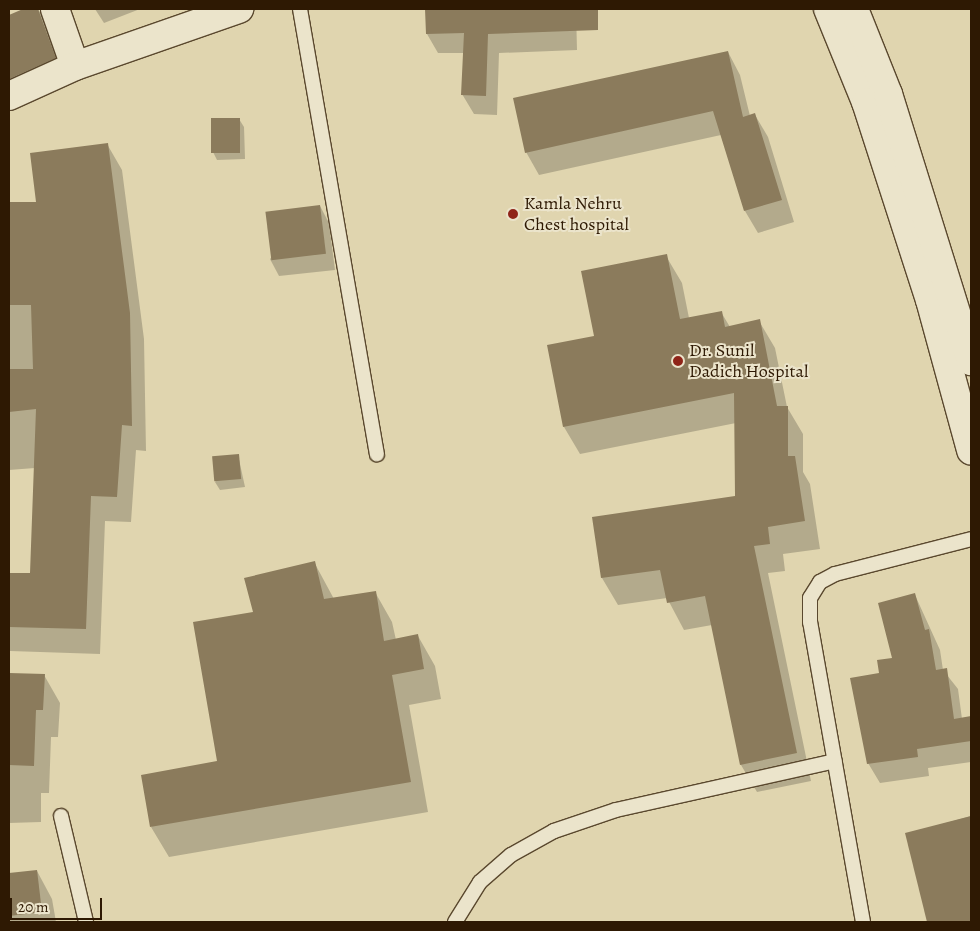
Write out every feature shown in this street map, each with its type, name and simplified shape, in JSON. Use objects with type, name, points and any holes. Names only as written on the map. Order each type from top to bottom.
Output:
[{"type":"street","points":[[55,9],[74,66]]},
{"type":"street","points":[[9,96],[74,66],[238,9]]},
{"type":"street","points":[[828,9],[866,102],[930,300],[971,450]]},
{"type":"street","points":[[854,9],[888,94],[971,361]]},
{"type":"lane","points":[[300,9],[377,454]]},
{"type":"lane","points":[[863,922],[810,622],[810,598],[820,582],[835,574],[971,539]]},
{"type":"lane","points":[[455,922],[480,882],[511,855],[554,831],[616,810],[835,761]]},
{"type":"lane","points":[[61,816],[86,922]]},
{"type":"building","points":[[23,9],[38,9],[56,58],[9,79],[9,15]]},
{"type":"building","points":[[425,9],[598,9],[598,30],[488,34],[486,96],[461,95],[464,33],[426,34]]},
{"type":"building","points":[[728,51],[743,117],[755,113],[782,200],[744,211],[713,111],[525,153],[513,98]]},
{"type":"building","points":[[211,118],[240,118],[240,153],[211,153]]},
{"type":"building","points":[[108,143],[130,313],[132,426],[122,425],[117,497],[91,496],[86,629],[9,627],[9,573],[30,573],[36,409],[9,412],[9,369],[33,369],[31,305],[9,305],[9,202],[36,202],[30,153]]},
{"type":"building","points":[[320,205],[326,254],[271,260],[265,212]]},
{"type":"building","points":[[667,254],[680,319],[722,311],[725,327],[760,319],[777,406],[788,406],[788,456],[795,456],[805,521],[768,527],[770,544],[754,546],[797,753],[740,765],[705,596],[667,603],[660,570],[601,578],[592,517],[735,496],[734,393],[563,427],[547,345],[594,336],[581,271]]},
{"type":"building","points":[[239,454],[241,479],[214,481],[212,456]]},
{"type":"building","points":[[315,561],[324,599],[376,591],[384,641],[418,634],[424,669],[392,675],[411,782],[150,827],[141,775],[217,761],[193,622],[253,612],[244,578]]},
{"type":"building","points":[[915,593],[925,630],[929,629],[936,670],[947,668],[954,719],[971,716],[971,741],[917,749],[918,757],[867,764],[850,678],[879,673],[877,660],[892,658],[878,603]]},
{"type":"building","points":[[9,673],[45,674],[43,710],[36,710],[34,766],[9,765]]},
{"type":"building","points":[[971,816],[971,922],[927,922],[905,833]]},
{"type":"building","points":[[37,870],[42,912],[9,916],[9,873]]},
{"type":"place","name":"Kamla Nehru Chest hospital","points":[[513,214]]},
{"type":"place","name":"Dr. Sunil Dadich Hospital","points":[[678,361]]}]
